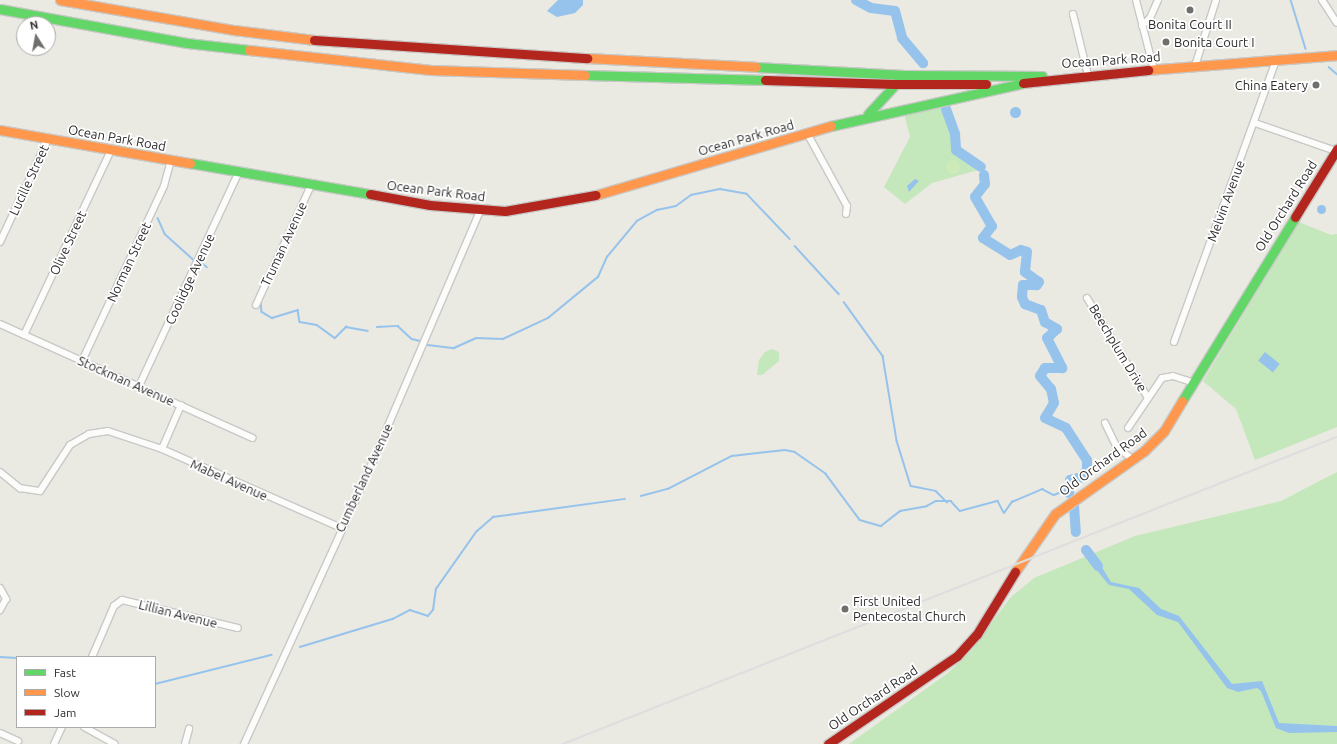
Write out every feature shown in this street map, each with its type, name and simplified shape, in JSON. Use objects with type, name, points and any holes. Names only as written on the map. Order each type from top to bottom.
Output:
[{"type":"main road","points":[[60,0],[234,30],[359,45],[904,75]]},
{"type":"main road","points":[[0,9],[195,44],[431,70],[895,84],[1026,82]]},
{"type":"main road","name":"Ocean Park Road","points":[[861,117],[886,96],[904,75],[1054,77],[1337,55]]},
{"type":"main road","name":"Ocean Park Road","points":[[0,130],[239,172],[312,183],[430,206],[480,211],[566,203],[861,117],[1054,77]]},
{"type":"main road","points":[[886,96],[895,109]]},
{"type":"main road","name":"Old Orchard Road","points":[[828,744],[957,656],[977,634],[1046,524],[1070,500],[1132,459],[1164,431],[1196,384],[1336,150]]},
{"type":"street","points":[[1136,0],[1154,70]]},
{"type":"street","points":[[1142,26],[1150,18],[1158,0]]},
{"type":"street","points":[[1195,66],[1216,0]]},
{"type":"street","points":[[1322,0],[1337,23]]},
{"type":"street","points":[[1073,14],[1088,75]]},
{"type":"street","name":"Melvin Avenue","points":[[1174,342],[1255,124],[1276,60]]},
{"type":"street","points":[[1255,124],[1336,150]]},
{"type":"street","points":[[807,133],[847,206],[846,214]]},
{"type":"street","name":"Lucille Street","points":[[0,242],[48,139]]},
{"type":"street","name":"Olive Street","points":[[24,335],[111,150]]},
{"type":"street","name":"Norman Street","points":[[82,361],[164,186],[171,160]]},
{"type":"street","name":"Coolidge Avenue","points":[[139,386],[239,172]]},
{"type":"street","name":"Truman Avenue","points":[[256,305],[312,183]]},
{"type":"street","name":"Cumberland Avenue","points":[[244,744],[461,261],[480,211]]},
{"type":"street","name":"Beechplum Drive","points":[[1088,298],[1148,398]]},
{"type":"street","name":"Stockman Avenue","points":[[0,324],[252,438]]},
{"type":"street","name":"Beechplum Drive","points":[[1128,428],[1148,398],[1166,376],[1196,384]]},
{"type":"street","points":[[162,450],[181,405]]},
{"type":"street","points":[[1105,423],[1116,446],[1132,459]]},
{"type":"street","name":"Mabel Avenue","points":[[0,472],[20,488],[34,492],[45,488],[70,445],[89,434],[114,431],[162,450],[341,528]]},
{"type":"street","points":[[0,588],[6,597],[0,610]]},
{"type":"street","name":"Lillian Avenue","points":[[92,656],[119,601],[238,628]]},
{"type":"street","points":[[54,744],[62,728]]},
{"type":"street","points":[[86,728],[115,744]]},
{"type":"street","points":[[185,744],[189,729]]},
{"type":"street","points":[[0,733],[18,741]]},
{"type":"green space","points":[[940,105],[951,135],[951,150],[978,170],[932,183],[905,204],[884,187],[910,137],[904,113]]},
{"type":"green space","points":[[953,160],[958,162],[960,167],[958,172],[953,174],[948,172],[946,167],[948,162]]},
{"type":"green space","points":[[1299,222],[1331,235],[1337,234],[1337,427],[1255,460],[1236,409],[1203,381]]},
{"type":"green space","points":[[772,349],[779,352],[779,361],[762,375],[757,375],[759,360],[765,352]]},
{"type":"green space","points":[[1337,472],[1337,744],[849,744],[948,673],[971,651],[1010,598],[1034,578],[1135,536],[1281,501]]},
{"type":"water","points":[[558,0],[583,0],[583,5],[575,13],[557,17],[547,11]]},
{"type":"water","points":[[1015,106],[1019,108],[1021,112],[1019,116],[1015,118],[1011,116],[1009,112],[1011,108]]},
{"type":"water","points":[[915,179],[919,181],[909,192],[907,186]]},
{"type":"water","points":[[1319,205],[1323,205],[1325,209],[1323,213],[1319,213],[1317,211],[1317,207]]},
{"type":"water","points":[[1265,352],[1280,364],[1273,373],[1258,361]]},
{"type":"water","points":[[1093,553],[1111,582],[1139,588],[1161,609],[1179,616],[1232,684],[1262,681],[1279,723],[1337,726],[1337,732],[1289,733],[1276,728],[1261,691],[1257,688],[1238,692],[1227,688],[1178,622],[1157,615],[1129,589],[1109,585],[1090,562],[1088,555]]},
{"type":"waterway","points":[[856,0],[871,8],[895,11],[902,38],[923,63]]},
{"type":"waterway","points":[[1291,0],[1306,49]]},
{"type":"waterway","points":[[1329,67],[1337,74]]},
{"type":"waterway","points":[[946,109],[955,134],[956,150],[981,167]]},
{"type":"waterway","points":[[984,175],[985,184],[975,197],[992,226],[983,238],[1010,255],[1021,250],[1027,252],[1025,272],[1039,282],[1037,285],[1023,285],[1022,297],[1025,304],[1041,310],[1045,322],[1057,329],[1047,338],[1062,368],[1045,368],[1040,376],[1051,389],[1054,403],[1045,418],[1066,428],[1087,460],[1087,470],[1082,477],[1070,480],[1069,493]]},
{"type":"waterway","points":[[428,345],[454,348],[476,338],[503,339],[548,318],[598,277],[607,257],[637,221],[657,210],[676,206],[691,195],[720,189],[747,194],[790,239]]},
{"type":"waterway","points":[[158,218],[165,234],[193,259]]},
{"type":"waterway","points":[[795,246],[839,294]]},
{"type":"waterway","points":[[203,264],[207,267]]},
{"type":"waterway","points":[[261,301],[262,312],[272,318],[298,310],[300,322],[317,325],[335,338],[346,327],[368,331]]},
{"type":"waterway","points":[[844,302],[883,356],[897,441],[911,486],[936,491],[947,502]]},
{"type":"waterway","points":[[377,327],[398,326],[412,339],[420,341]]},
{"type":"waterway","points":[[641,496],[668,489],[732,456],[785,450],[795,452],[826,474],[860,520],[881,526],[900,511],[927,506],[936,501],[951,501],[960,511],[998,501],[1004,513],[1012,502],[1042,489],[1054,495],[1069,489]]},
{"type":"waterway","points":[[300,647],[393,619],[410,610],[428,616],[433,610],[436,589],[476,532],[493,517],[625,499]]},
{"type":"waterway","points":[[1074,506],[1076,532]]},
{"type":"waterway","points":[[1086,550],[1098,566]]},
{"type":"waterway","points":[[156,684],[271,655]]},
{"type":"waterway","points":[[0,657],[16,658]]},
{"type":"railway","points":[[563,744],[1337,437]]},
{"type":"traffic: fast","points":[[0,9],[187,43],[249,50]]},
{"type":"traffic: fast","points":[[756,67],[904,75]]},
{"type":"traffic: fast","points":[[585,75],[765,80]]},
{"type":"traffic: fast","points":[[868,114],[904,75],[1042,76]]},
{"type":"traffic: fast","points":[[831,126],[1023,83]]},
{"type":"traffic: fast","points":[[190,163],[370,194]]},
{"type":"traffic: fast","points":[[1182,401],[1295,217]]},
{"type":"traffic: slow","points":[[60,0],[234,30],[314,40]]},
{"type":"traffic: slow","points":[[249,50],[431,70],[585,75]]},
{"type":"traffic: slow","points":[[1148,70],[1337,55]]},
{"type":"traffic: slow","points":[[587,58],[756,67]]},
{"type":"traffic: slow","points":[[596,195],[831,126]]},
{"type":"traffic: slow","points":[[0,130],[190,163]]},
{"type":"traffic: slow","points":[[1015,572],[1055,514],[1144,451],[1164,431],[1182,401]]},
{"type":"traffic: jam","points":[[314,40],[587,58]]},
{"type":"traffic: jam","points":[[1023,83],[1148,70]]},
{"type":"traffic: jam","points":[[765,80],[895,84]]},
{"type":"traffic: jam","points":[[895,84],[986,84]]},
{"type":"traffic: jam","points":[[1295,217],[1337,149]]},
{"type":"traffic: jam","points":[[370,194],[430,205],[505,211],[596,195]]},
{"type":"traffic: jam","points":[[828,744],[957,656],[977,634],[1015,572]]},
{"type":"place","name":"Bonita Court II","points":[[1190,10]]},
{"type":"place","name":"Bonita Court I","points":[[1166,42]]},
{"type":"place","name":"China Eatery","points":[[1316,85]]},
{"type":"place","name":"First United Pentecostal Church","points":[[845,609]]}]
